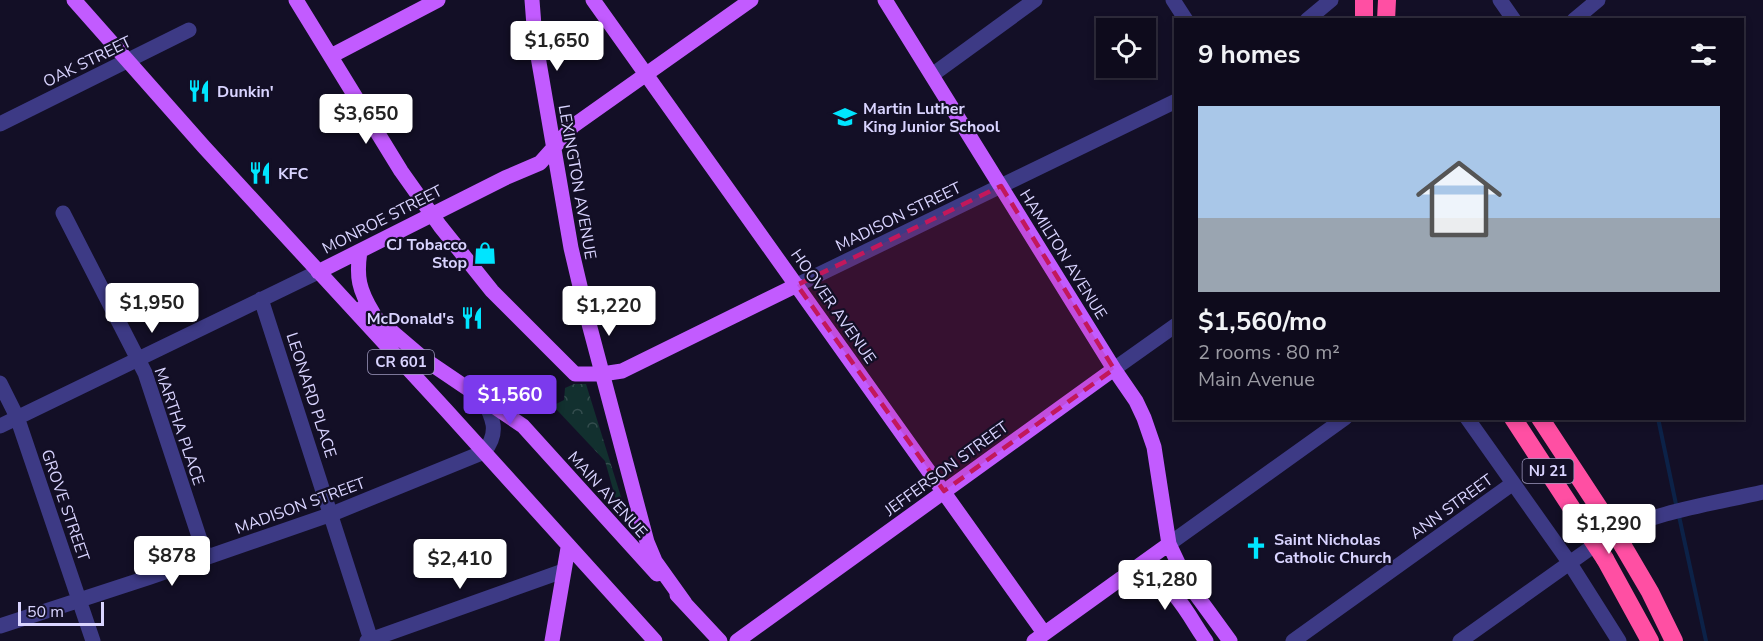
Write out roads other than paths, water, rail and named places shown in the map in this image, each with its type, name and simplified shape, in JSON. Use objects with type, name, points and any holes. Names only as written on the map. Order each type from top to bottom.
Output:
[{"type":"highway","points":[[1364,0],[1364,18]]},
{"type":"highway","points":[[1386,18],[1387,0]]},
{"type":"highway","name":"NJ 21","points":[[1514,420],[1605,559],[1650,641]]},
{"type":"highway","name":"NJ 21","points":[[1541,420],[1623,546],[1650,592],[1674,641]]},
{"type":"main road","name":"MAIN AVENUE","points":[[74,0],[204,147],[655,641]]},
{"type":"main road","points":[[296,0],[401,171],[432,214]]},
{"type":"main road","points":[[331,56],[438,0]]},
{"type":"main road","points":[[524,0],[539,62]]},
{"type":"main road","name":"LEXINGTON AVENUE","points":[[532,0],[539,62],[571,248],[602,374],[647,543],[655,561],[685,603]]},
{"type":"main road","name":"HOOVER AVENUE","points":[[593,0],[944,491],[1039,637]]},
{"type":"main road","name":"MONROE STREET","points":[[318,272],[432,214],[540,163],[573,126],[751,0]]},
{"type":"main road","name":"HAMILTON AVENUE","points":[[885,0],[1136,401],[1154,447],[1168,544],[1187,582],[1230,641]]},
{"type":"main road","name":"MADISON STREET","points":[[432,214],[492,291],[571,372],[581,375],[622,370],[797,285]]},
{"type":"main road","points":[[360,251],[357,273],[365,301],[377,321]]},
{"type":"main road","name":"MAIN AVENUE","points":[[318,272],[424,359],[524,426],[628,544],[720,641]]},
{"type":"main road","name":"JEFFERSON STREET","points":[[737,641],[1114,369]]},
{"type":"main road","points":[[1039,637],[1168,544]]},
{"type":"main road","points":[[552,641],[568,548]]},
{"type":"main road","points":[[1124,576],[1148,576],[1163,585],[1179,601],[1206,641]]},
{"type":"street","points":[[932,75],[1035,0]]},
{"type":"street","points":[[1173,0],[1185,18]]},
{"type":"street","points":[[1309,18],[1331,0]]},
{"type":"street","points":[[1500,0],[1513,18]]},
{"type":"street","points":[[1576,18],[1598,0]]},
{"type":"street","name":"OAK STREET","points":[[0,124],[189,30]]},
{"type":"street","name":"MADISON STREET","points":[[797,285],[1174,101]]},
{"type":"street","name":"MARTHA PLACE","points":[[63,213],[145,373],[206,558]]},
{"type":"street","name":"MONROE STREET","points":[[0,426],[318,272]]},
{"type":"street","name":"LEONARD PLACE","points":[[261,299],[332,514],[369,640]]},
{"type":"street","name":"JEFFERSON STREET","points":[[1114,369],[1174,326]]},
{"type":"street","name":"GROVE STREET","points":[[0,383],[17,417],[93,641]]},
{"type":"street","points":[[482,397],[491,414],[494,429],[492,442],[484,452]]},
{"type":"street","points":[[1168,544],[1342,420]]},
{"type":"street","points":[[1468,420],[1569,562],[1619,641]]},
{"type":"street","name":"MADISON STREET","points":[[0,626],[332,514],[484,452]]},
{"type":"street","name":"ANN STREET","points":[[1293,641],[1512,484]]},
{"type":"street","points":[[1460,641],[1569,562],[1621,529],[1678,512],[1763,492]]},
{"type":"street","points":[[369,640],[563,571]]},
{"type":"waterway","points":[[1658,420],[1677,509]]},
{"type":"waterway","points":[[1679,516],[1706,641]]},
{"type":"place","name":"Dunkin'","points":[[199,91]]},
{"type":"place","name":"Martin Luther King Junior School","points":[[845,117]]},
{"type":"place","name":"KFC","points":[[260,173]]},
{"type":"place","name":"CJ Tobacco Stop","points":[[485,253]]},
{"type":"place","name":"McDonald's","points":[[472,318]]},
{"type":"place","name":"Saint Nicholas Catholic Church","points":[[1256,548]]}]
